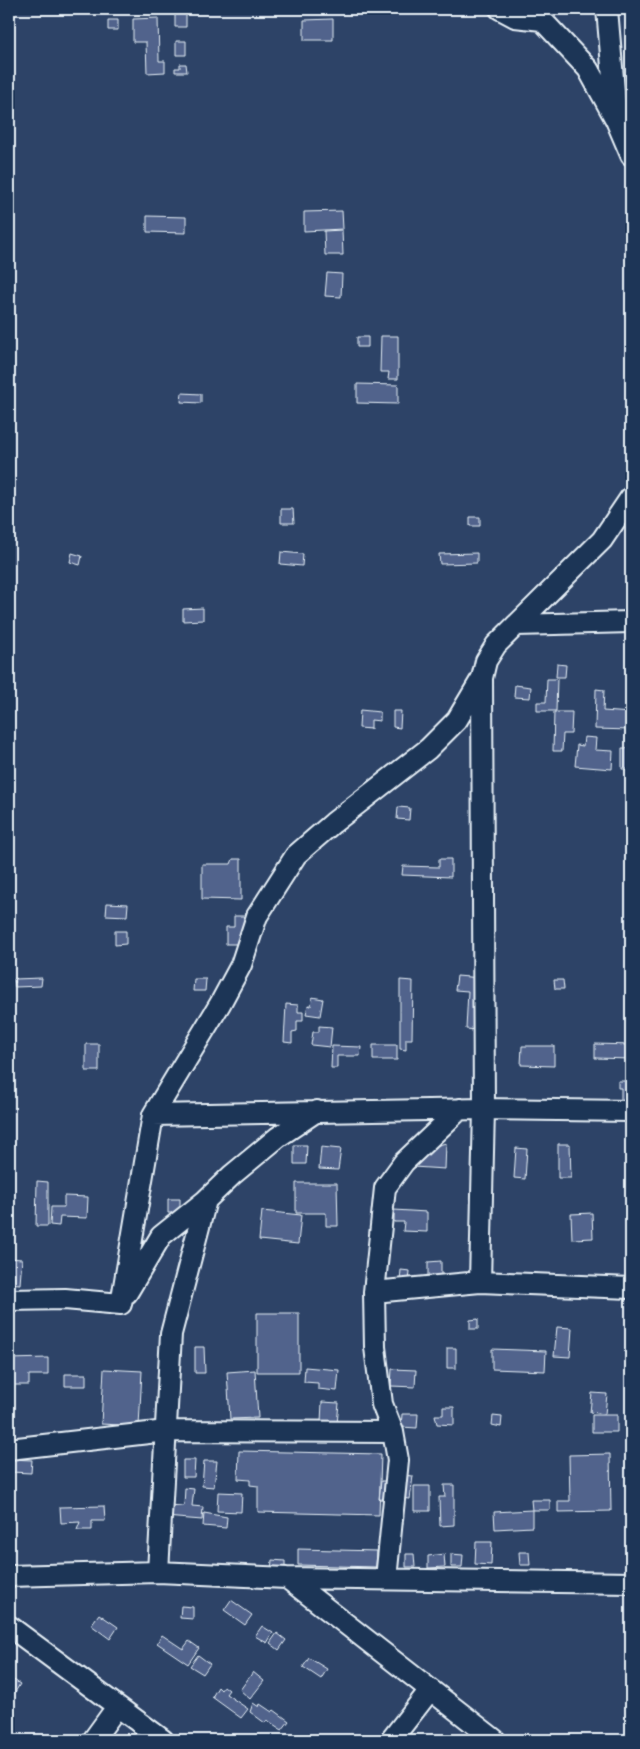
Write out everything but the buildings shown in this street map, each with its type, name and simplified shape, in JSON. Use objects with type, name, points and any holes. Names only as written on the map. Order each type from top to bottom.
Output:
[{"type":"street","points":[[500,9],[515,17],[542,20],[588,69],[616,120],[631,155]]},
{"type":"street","points":[[607,9],[616,120]]},
{"type":"street","points":[[480,1282],[484,1109],[482,678],[486,661],[496,645],[602,540],[631,496]]},
{"type":"street","points":[[516,625],[631,622]]},
{"type":"street","points":[[121,1304],[153,1115],[220,1004],[241,964],[256,916],[296,855],[332,822],[428,749],[457,720],[482,678]]},
{"type":"street","points":[[153,1115],[460,1109],[631,1111]]},
{"type":"street","points":[[386,1579],[398,1460],[393,1432],[382,1404],[375,1347],[374,1292],[385,1188],[404,1162],[460,1109]]},
{"type":"street","points":[[121,1304],[161,1236],[206,1200],[232,1175],[278,1137],[317,1111]]},
{"type":"street","points":[[158,1572],[171,1334],[206,1200]]},
{"type":"street","points":[[374,1292],[480,1282],[631,1288]]},
{"type":"street","points":[[9,1300],[64,1299],[121,1304]]},
{"type":"street","points":[[9,1448],[166,1431],[393,1432]]},
{"type":"street","points":[[9,1576],[158,1572],[287,1578],[630,1577]]},
{"type":"street","points":[[287,1578],[495,1740]]},
{"type":"street","points":[[9,1626],[162,1740]]},
{"type":"street","points":[[391,1740],[430,1690]]},
{"type":"street","points":[[93,1740],[117,1707]]}]
